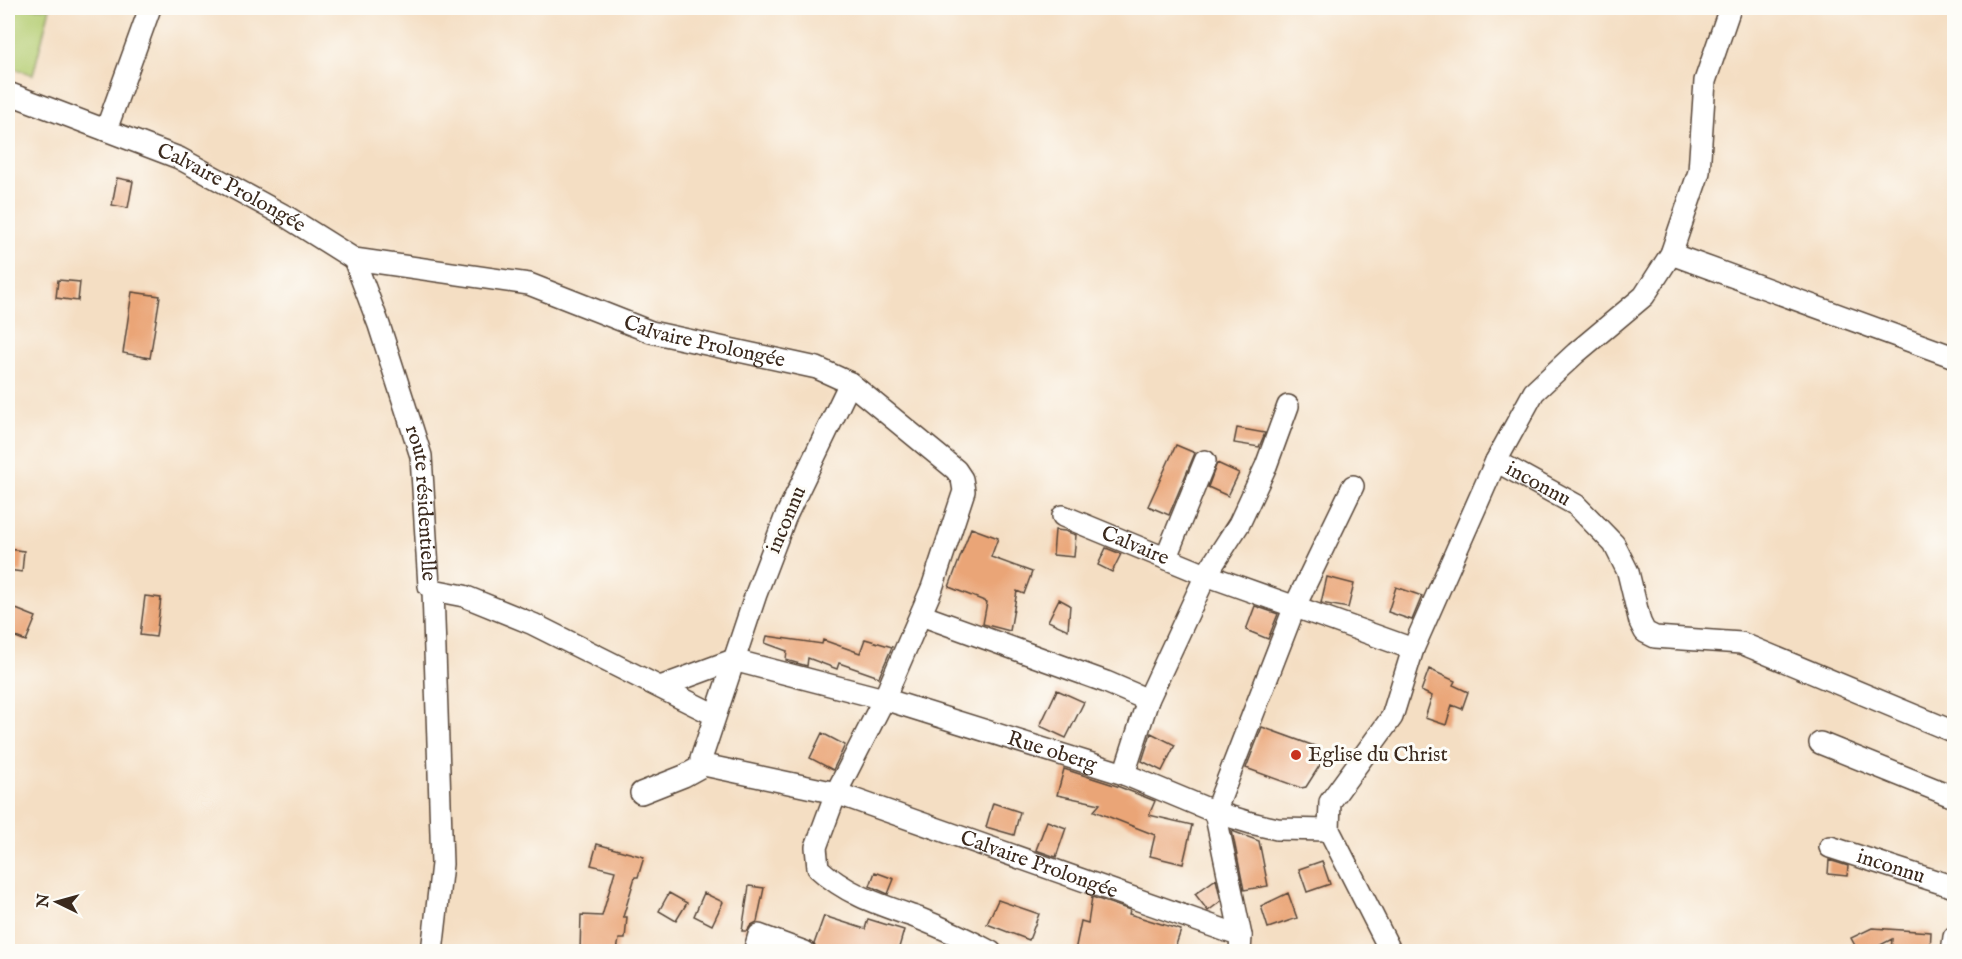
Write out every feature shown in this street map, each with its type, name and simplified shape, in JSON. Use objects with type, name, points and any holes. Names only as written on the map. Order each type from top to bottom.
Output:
[{"type":"street","points":[[106,130],[150,8]]},
{"type":"street","points":[[1496,461],[1534,392],[1644,296],[1671,254],[1699,172],[1705,81],[1730,8]]},
{"type":"street","name":"Calvaire Prolongée","points":[[8,93],[179,158],[287,217],[354,259],[529,284],[651,332],[817,368],[850,383],[956,470],[963,479],[964,491],[932,588],[884,699],[836,793],[816,847],[818,868],[833,882],[862,898],[921,919],[991,951]]},
{"type":"street","points":[[1671,254],[1954,357]]},
{"type":"street","name":"route résidentielle","points":[[354,259],[379,325],[421,456],[429,586],[433,590],[464,596],[533,624],[715,715]]},
{"type":"street","name":"inconnu","points":[[704,765],[701,759],[733,660],[785,518],[850,383]]},
{"type":"street","points":[[1124,774],[1148,700],[1206,575],[1239,525],[1266,466],[1288,406]]},
{"type":"street","points":[[1166,557],[1205,461]]},
{"type":"street","name":"inconnu","points":[[1329,830],[1330,802],[1392,717],[1413,649],[1496,461],[1576,505],[1614,544],[1628,572],[1640,622],[1645,632],[1655,637],[1741,643],[1954,732]]},
{"type":"street","points":[[1240,944],[1215,812],[1295,606],[1353,486]]},
{"type":"street","name":"Calvaire","points":[[1063,516],[1206,575],[1295,606]]},
{"type":"street","points":[[432,951],[442,864],[433,590]]},
{"type":"street","points":[[1295,606],[1413,649]]},
{"type":"street","points":[[921,615],[1106,682],[1148,700]]},
{"type":"street","points":[[660,687],[733,660],[884,699]]},
{"type":"street","name":"Rue oberg","points":[[884,699],[1124,774],[1215,812]]},
{"type":"street","points":[[1820,743],[1954,797]]},
{"type":"street","points":[[641,794],[704,765],[836,793]]},
{"type":"street","name":"Calvaire Prolongée","points":[[836,793],[1240,944]]},
{"type":"street","points":[[1215,812],[1277,829],[1329,830],[1391,951]]},
{"type":"street","name":"inconnu","points":[[1830,846],[1954,887]]},
{"type":"street","points":[[754,951],[759,935],[805,951]]},
{"type":"street","points":[[1952,951],[1954,937]]},
{"type":"green space","points":[[8,8],[50,8],[33,75],[8,66]]},
{"type":"building","points":[[117,178],[133,181],[128,208],[112,205]]},
{"type":"building","points":[[58,280],[80,282],[78,301],[56,298]]},
{"type":"building","points":[[132,292],[160,296],[150,358],[123,353]]},
{"type":"building","points":[[1237,428],[1265,433],[1259,447],[1234,443]]},
{"type":"building","points":[[1176,445],[1195,453],[1169,515],[1148,506]]},
{"type":"building","points":[[1217,463],[1239,473],[1228,496],[1208,487]]},
{"type":"building","points":[[971,528],[998,538],[991,557],[1032,572],[1024,594],[1017,591],[1010,631],[983,624],[987,602],[949,587]]},
{"type":"building","points":[[1055,530],[1076,535],[1074,557],[1053,555]]},
{"type":"building","points":[[1106,548],[1121,554],[1112,572],[1098,565]]},
{"type":"building","points":[[8,549],[24,551],[22,572],[8,570]]},
{"type":"building","points":[[1327,577],[1354,584],[1348,608],[1321,603]]},
{"type":"building","points":[[1396,587],[1422,596],[1412,620],[1388,612]]},
{"type":"building","points":[[145,596],[161,598],[156,637],[140,635]]},
{"type":"building","points":[[1059,599],[1070,605],[1068,630],[1048,621]]},
{"type":"building","points":[[1255,606],[1278,614],[1268,639],[1246,630]]},
{"type":"building","points":[[11,607],[36,617],[26,641],[8,634],[8,616]]},
{"type":"building","points":[[767,636],[822,644],[823,640],[860,653],[865,639],[892,647],[879,677],[839,663],[837,669],[808,658],[807,666],[786,660],[787,651],[765,643]]},
{"type":"building","points":[[1429,669],[1455,681],[1453,685],[1468,692],[1462,709],[1452,705],[1446,725],[1425,718],[1432,696],[1421,691]]},
{"type":"building","points":[[1057,690],[1084,702],[1066,738],[1040,726]]},
{"type":"building","points":[[1262,727],[1317,747],[1321,752],[1320,765],[1306,787],[1301,788],[1246,768]]},
{"type":"building","points":[[822,733],[845,745],[833,770],[810,758]]},
{"type":"building","points":[[1151,733],[1175,745],[1162,771],[1142,761]]},
{"type":"building","points":[[1064,769],[1155,801],[1149,815],[1192,825],[1183,864],[1150,856],[1155,835],[1094,811],[1100,804],[1057,795]]},
{"type":"building","points":[[993,803],[1020,812],[1014,835],[986,827]]},
{"type":"building","points":[[1047,821],[1066,828],[1056,857],[1036,850]]},
{"type":"building","points":[[1232,831],[1259,841],[1268,886],[1244,890]]},
{"type":"building","points":[[597,844],[644,857],[638,877],[635,877],[623,917],[627,917],[625,939],[619,939],[617,951],[580,951],[581,915],[602,916],[615,871],[591,865]]},
{"type":"building","points":[[1829,860],[1848,866],[1847,876],[1828,874]]},
{"type":"building","points":[[1322,861],[1330,884],[1307,892],[1299,869]]},
{"type":"building","points":[[875,872],[894,879],[888,894],[870,886]]},
{"type":"building","points":[[1216,879],[1221,901],[1208,911],[1195,894]]},
{"type":"building","points":[[749,886],[764,888],[757,922],[747,931],[742,931]]},
{"type":"building","points":[[669,893],[687,903],[676,921],[659,911]]},
{"type":"building","points":[[704,893],[723,902],[712,925],[694,916]]},
{"type":"building","points":[[1288,893],[1297,918],[1268,928],[1261,906]]},
{"type":"building","points":[[1092,897],[1130,910],[1129,914],[1181,930],[1174,951],[1075,951],[1081,921],[1088,923]]},
{"type":"building","points":[[998,900],[1039,914],[1029,940],[987,924]]},
{"type":"building","points":[[824,916],[865,929],[868,919],[904,930],[898,951],[817,951],[814,944]]},
{"type":"building","points":[[1872,928],[1931,932],[1930,951],[1891,951],[1892,939],[1869,951],[1858,951],[1851,938]]},
{"type":"place","name":"Eglise du Christ","points":[[1296,755]]}]
